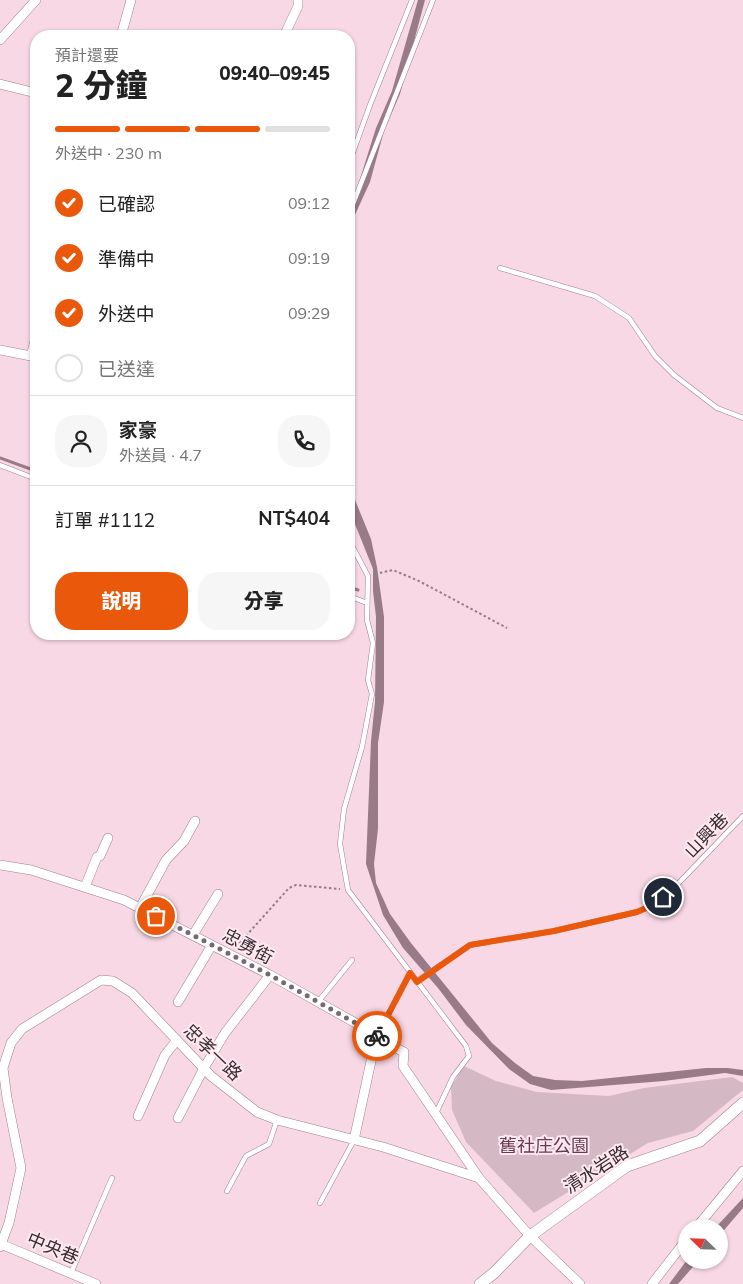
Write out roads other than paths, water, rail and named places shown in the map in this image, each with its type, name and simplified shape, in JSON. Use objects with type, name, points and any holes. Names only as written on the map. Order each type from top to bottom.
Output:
[{"type":"street","points":[[0,40],[36,0]]},
{"type":"street","points":[[122,30],[130,0]]},
{"type":"street","points":[[287,30],[298,6],[298,0]]},
{"type":"street","points":[[0,84],[30,92]]},
{"type":"street","points":[[0,350],[30,355]]},
{"type":"street","points":[[140,908],[166,860],[184,841],[195,821]]},
{"type":"street","points":[[85,887],[97,857],[100,856],[108,838]]},
{"type":"street","name":"忠勇街","points":[[0,865],[31,870],[124,900],[270,975],[368,1030],[376,1038],[404,1052],[403,1066],[436,1114]]},
{"type":"street","points":[[193,935],[218,894]]},
{"type":"street","points":[[178,1002],[212,945]]},
{"type":"street","points":[[178,1118],[225,1033],[270,975]]},
{"type":"street","name":"忠孝一路","points":[[0,1245],[9,1223],[21,1168],[3,1068],[11,1042],[22,1029],[101,980],[113,981],[132,993],[211,1076],[257,1112],[277,1120],[383,1147],[479,1178]]},
{"type":"street","points":[[354,1140],[376,1038]]},
{"type":"street","points":[[138,1116],[165,1055],[176,1040]]},
{"type":"street","name":"清水岩路","points":[[480,1284],[494,1273],[530,1236],[627,1166],[700,1141],[743,1103]]},
{"type":"street","points":[[436,1114],[479,1178],[530,1236],[580,1284]]},
{"type":"street","points":[[704,1219],[743,1172]]},
{"type":"street","name":"中央巷","points":[[0,1245],[96,1284]]},
{"type":"street","points":[[652,1284],[678,1250]]},
{"type":"lane","points":[[355,146],[412,0]]},
{"type":"lane","points":[[355,199],[433,0]]},
{"type":"lane","points":[[500,268],[595,296],[629,318],[655,356],[674,375],[717,408],[743,418]]},
{"type":"lane","points":[[0,465],[30,477]]},
{"type":"lane","points":[[355,551],[368,576],[367,620],[373,643],[368,680],[372,694],[362,747],[344,809],[340,844],[348,890],[466,1046],[469,1056],[453,1077],[436,1114]]},
{"type":"lane","points":[[355,598],[367,603]]},
{"type":"lane","name":"山興巷","points":[[417,982],[470,945],[563,929],[637,912],[655,904],[672,890],[743,816]]},
{"type":"lane","points":[[318,1002],[352,960]]},
{"type":"lane","points":[[376,1038],[410,973]]},
{"type":"lane","points":[[227,1191],[246,1156],[268,1144],[277,1120]]},
{"type":"lane","points":[[320,1203],[354,1140]]},
{"type":"lane","points":[[70,1273],[112,1178]]},
{"type":"waterway","points":[[0,458],[30,469]]},
{"type":"park label","name":"舊社庄公園","points":[[544,1145]]}]
